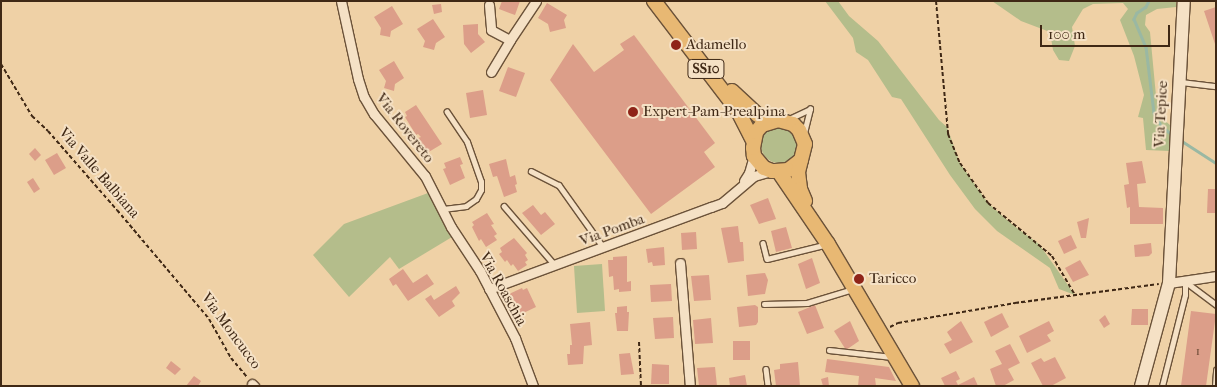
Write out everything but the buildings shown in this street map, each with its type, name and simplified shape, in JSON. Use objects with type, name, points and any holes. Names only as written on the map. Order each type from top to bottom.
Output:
[{"type":"main road","name":"SS10","points":[[654,1],[738,111],[753,140],[754,156]]},
{"type":"main road","name":"SS10","points":[[662,1],[736,97],[758,115],[770,121]]},
{"type":"main road","points":[[753,140],[756,132],[770,121],[786,121],[793,124],[803,137],[804,152],[798,172],[800,189],[811,218]]},
{"type":"main road","points":[[754,156],[758,162],[775,171],[811,218],[908,383]]},
{"type":"main road","points":[[775,171],[788,170],[801,160]]},
{"type":"street","name":"Via Rovereto","points":[[341,1],[358,80],[364,97],[374,114],[425,176],[443,209]]},
{"type":"street","points":[[490,72],[536,1]]},
{"type":"street","name":"Via Tepice","points":[[1142,386],[1169,283],[1184,1]]},
{"type":"street","points":[[489,5],[491,30],[510,40]]},
{"type":"street","name":"Via Pomba","points":[[739,187],[749,173],[754,156]]},
{"type":"street","name":"Via Pomba","points":[[489,289],[722,203],[754,176],[775,171]]},
{"type":"street","name":"Via Roaschia","points":[[443,209],[515,338],[533,386]]},
{"type":"street","points":[[680,263],[690,386]]},
{"type":"street","points":[[1169,283],[1216,276]]},
{"type":"lane","points":[[1179,82],[1216,86]]},
{"type":"lane","points":[[786,121],[810,109],[803,137]]},
{"type":"lane","points":[[443,209],[466,206],[476,199],[481,190],[481,182],[467,142],[447,112]]},
{"type":"lane","points":[[531,171],[559,185],[604,248]]},
{"type":"lane","points":[[504,206],[555,266]]},
{"type":"lane","points":[[763,243],[767,259],[828,244]]},
{"type":"lane","points":[[1185,281],[1216,305]]},
{"type":"lane","points":[[1162,386],[1185,295],[1185,281]]},
{"type":"lane","points":[[764,304],[807,303],[854,289]]},
{"type":"lane","points":[[829,350],[893,357]]},
{"type":"lane","points":[[766,369],[768,386]]},
{"type":"lane","points":[[1215,386],[1216,370]]},
{"type":"path","points":[[936,1],[948,134],[960,163],[988,203],[1052,256],[1075,295]]},
{"type":"path","name":"Via Valle Balbiana","points":[[1,64],[32,116],[117,210],[186,293]]},
{"type":"path","points":[[878,332],[898,323],[1075,295],[1169,283]]},
{"type":"path","name":"Via Moncucco","points":[[186,293],[216,330],[231,358],[252,385]]},
{"type":"path","points":[[639,342],[641,386]]},
{"type":"green space","points":[[825,1],[838,1],[849,16],[878,41],[939,120],[947,127],[960,163],[988,203],[1039,244],[1075,295],[1059,289],[1050,268],[997,231],[975,209],[950,175],[901,99],[892,97],[868,60],[856,52],[853,38]]},
{"type":"green space","points":[[992,1],[1176,1],[1176,7],[1157,9],[1146,15],[1145,25],[1150,32],[1156,96],[1163,119],[1170,125],[1169,151],[1146,150],[1143,118],[1138,117],[1144,95],[1134,56],[1120,20],[1128,9],[1123,3],[1093,4],[1083,9],[1072,27],[1075,46],[1069,61],[1059,60],[1053,50],[1050,32],[1021,21]]},
{"type":"green space","points":[[779,127],[786,128],[792,132],[796,138],[796,152],[792,158],[786,162],[779,163],[772,162],[766,158],[762,152],[761,145],[762,138],[766,132],[772,128]]},
{"type":"green space","points":[[428,193],[452,237],[399,269],[390,257],[349,297],[313,255],[344,224]]},
{"type":"green space","points":[[602,264],[605,311],[577,313],[574,266]]},
{"type":"waterway","points":[[1149,1],[1146,7],[1137,13],[1134,19],[1146,47],[1154,113],[1162,127],[1173,135]]},
{"type":"waterway","points":[[1182,141],[1216,163]]},
{"type":"place","name":"Adamello","points":[[676,45]]},
{"type":"place","name":"Expert-Pam-Prealpina","points":[[633,112]]},
{"type":"place","name":"Taricco","points":[[859,279]]}]
